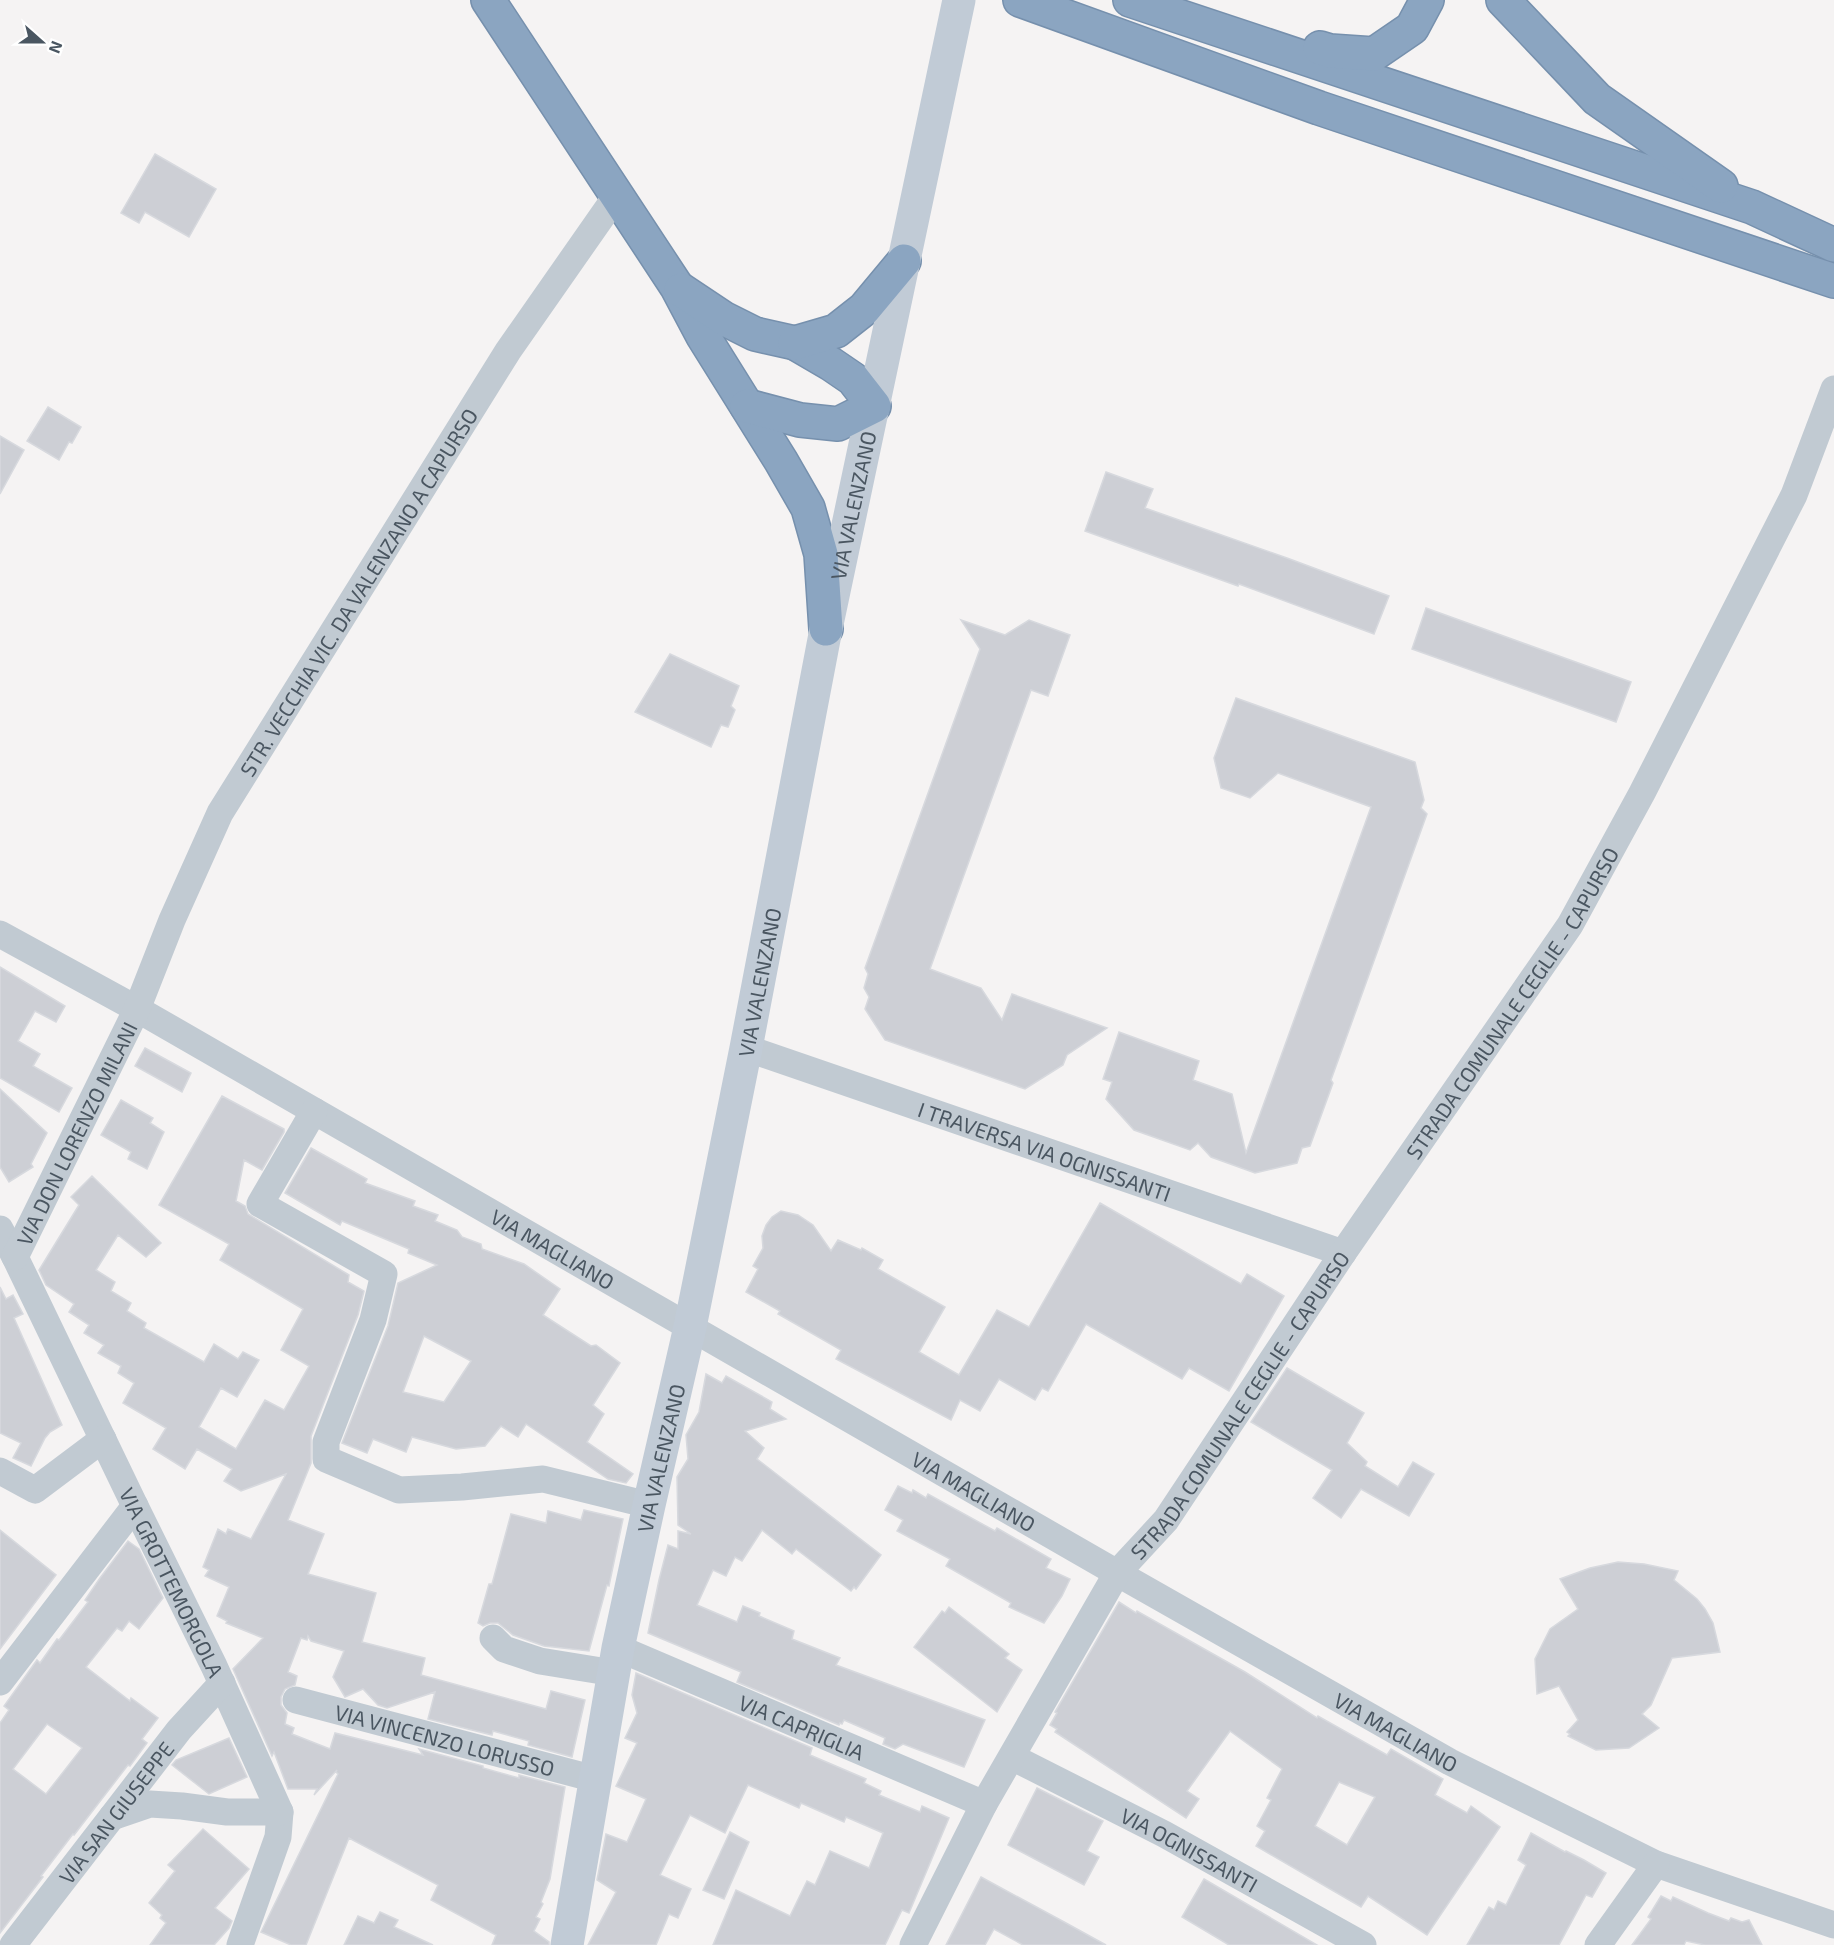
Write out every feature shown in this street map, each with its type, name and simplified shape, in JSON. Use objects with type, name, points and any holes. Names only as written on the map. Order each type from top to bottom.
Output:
[{"type":"highway","points":[[1020,0],[1319,108],[1834,281]]},
{"type":"highway","points":[[1130,0],[1752,207],[1834,245]]},
{"type":"highway","points":[[1158,0],[1330,51],[1374,54],[1412,28],[1427,0]]},
{"type":"highway","points":[[1503,0],[1597,99],[1752,207]]},
{"type":"highway","points":[[494,5],[677,287],[703,336],[808,508],[821,554],[826,629]]},
{"type":"highway","points":[[795,343],[836,331],[864,309],[904,261]]},
{"type":"highway","points":[[677,287],[723,318],[755,334],[795,343],[853,379],[874,406],[838,424],[800,420],[747,406]]},
{"type":"street","name":"VIA VALENZANO","points":[[567,1945],[616,1660],[690,1327],[747,1048],[826,629],[957,9]]},
{"type":"street","name":"STR. VECCHIA VIC. DA VALENZANO A CAPURSO","points":[[137,1009],[172,920],[220,813],[508,351],[617,195]]},
{"type":"street","name":"STRADA COMUNALE CEGLIE - CAPURSO","points":[[1117,1573],[1166,1520],[1343,1253],[1570,925],[1642,793],[1794,495],[1834,389]]},
{"type":"street","name":"VIA MAGLIANO","points":[[0,934],[137,1009],[1450,1762],[1656,1864],[1834,1925]]},
{"type":"street","name":"VIA DON LORENZO MILANI","points":[[15,1257],[137,1009]]},
{"type":"street","name":"I TRAVERSA VIA OGNISSANTI","points":[[747,1048],[1343,1253]]},
{"type":"street","points":[[314,1111],[260,1204],[384,1274],[373,1320],[326,1442],[326,1459],[399,1490],[462,1487],[543,1479],[649,1505]]},
{"type":"street","name":"VIA GROTTEMORGOLA","points":[[0,1229],[222,1683],[280,1812]]},
{"type":"street","points":[[0,1471],[35,1490],[102,1439]]},
{"type":"street","points":[[0,1682],[135,1506]]},
{"type":"street","points":[[913,1945],[984,1804],[1117,1573]]},
{"type":"street","name":"VIA CAPRIGLIA","points":[[493,1638],[504,1649],[540,1661],[616,1660],[984,1804]]},
{"type":"street","name":"VIA SAN GIUSEPPE","points":[[13,1945],[178,1730],[222,1683]]},
{"type":"street","name":"VIA VINCENZO LORUSSO","points":[[296,1700],[595,1779]]},
{"type":"street","name":"VIA OGNISSANTI","points":[[1012,1756],[1164,1834],[1363,1945]]},
{"type":"street","points":[[112,1817],[150,1804],[227,1812],[280,1812],[278,1837],[240,1945]]},
{"type":"street","points":[[1598,1945],[1656,1864]]},
{"type":"building","points":[[155,154],[216,189],[189,237],[145,212],[139,223],[121,213]]},
{"type":"building","points":[[48,407],[81,427],[59,460],[27,441]]},
{"type":"building","points":[[0,436],[24,450],[0,494]]},
{"type":"building","points":[[1106,472],[1153,489],[1145,508],[1389,596],[1374,634],[1085,531]]},
{"type":"building","points":[[1426,608],[1631,682],[1616,722],[1412,649]]},
{"type":"building","points":[[961,620],[1005,635],[1029,620],[1070,635],[1048,696],[1031,690],[930,969],[981,988],[1002,1020],[1012,994],[1107,1028],[1067,1055],[1063,1065],[1025,1089],[885,1040],[865,1009],[869,997],[864,988],[868,974],[865,968],[980,649]]},
{"type":"building","points":[[670,654],[739,686],[731,706],[735,710],[728,727],[721,725],[711,747],[635,712]]},
{"type":"building","points":[[1236,698],[1415,762],[1424,800],[1421,808],[1427,814],[1331,1080],[1333,1083],[1310,1146],[1302,1148],[1297,1163],[1255,1173],[1211,1157],[1198,1143],[1190,1150],[1134,1130],[1106,1099],[1112,1082],[1103,1079],[1119,1032],[1199,1061],[1193,1080],[1232,1094],[1246,1153],[1371,807],[1278,773],[1250,798],[1221,788],[1214,758]]},
{"type":"building","points":[[0,967],[65,1006],[56,1022],[35,1011],[18,1041],[40,1054],[33,1066],[72,1088],[59,1112],[0,1078]]},
{"type":"building","points":[[145,1048],[191,1073],[182,1092],[135,1066]]},
{"type":"building","points":[[0,1089],[47,1133],[31,1164],[33,1167],[9,1182],[0,1167]]},
{"type":"building","points":[[222,1096],[284,1129],[262,1170],[244,1160],[236,1201],[245,1206],[248,1214],[349,1275],[348,1282],[364,1291],[358,1315],[311,1436],[311,1463],[288,1520],[324,1534],[308,1574],[376,1593],[362,1642],[425,1658],[421,1675],[546,1709],[551,1691],[585,1700],[572,1757],[528,1745],[529,1741],[493,1731],[492,1735],[428,1719],[435,1692],[387,1708],[378,1705],[363,1689],[345,1697],[333,1677],[344,1651],[311,1641],[308,1636],[307,1640],[301,1638],[288,1672],[297,1676],[295,1685],[285,1689],[281,1697],[281,1705],[287,1713],[285,1724],[294,1728],[292,1734],[330,1749],[335,1733],[423,1755],[419,1749],[519,1778],[519,1775],[565,1787],[550,1879],[541,1902],[543,1904],[536,1917],[540,1919],[534,1931],[549,1942],[549,1945],[492,1945],[496,1935],[431,1900],[438,1885],[349,1838],[306,1945],[291,1945],[261,1932],[338,1774],[337,1770],[314,1795],[317,1789],[288,1789],[274,1752],[272,1756],[233,1669],[263,1638],[226,1623],[227,1621],[217,1616],[229,1587],[205,1576],[209,1570],[203,1567],[218,1529],[226,1534],[228,1529],[251,1539],[286,1474],[241,1491],[224,1481],[232,1469],[197,1449],[185,1469],[153,1449],[166,1428],[123,1403],[134,1383],[118,1373],[121,1366],[98,1353],[104,1345],[84,1333],[89,1325],[69,1312],[74,1304],[46,1285],[39,1270],[79,1205],[71,1197],[92,1176],[161,1243],[146,1257],[118,1235],[96,1270],[115,1282],[111,1291],[131,1303],[127,1311],[146,1323],[144,1328],[204,1362],[214,1344],[238,1359],[243,1352],[259,1360],[237,1397],[221,1388],[199,1427],[236,1449],[265,1400],[284,1410],[309,1366],[281,1350],[303,1309],[220,1260],[229,1244],[159,1205]]},
{"type":"building","points":[[121,1100],[153,1118],[150,1123],[164,1132],[147,1169],[128,1159],[131,1152],[101,1135]]},
{"type":"building","points":[[311,1148],[367,1179],[365,1183],[415,1201],[413,1206],[438,1215],[435,1221],[457,1230],[462,1237],[481,1244],[482,1249],[524,1264],[560,1289],[543,1315],[591,1346],[596,1345],[620,1363],[593,1405],[604,1414],[587,1442],[633,1474],[626,1483],[608,1479],[526,1424],[518,1437],[501,1426],[485,1446],[456,1449],[412,1437],[406,1452],[373,1439],[367,1453],[342,1443],[388,1326],[398,1283],[437,1265],[408,1253],[409,1249],[342,1221],[340,1225],[285,1193]],"holes":[[[424,1336],[471,1361],[444,1402],[403,1392]]]},
{"type":"building","points":[[1100,1203],[1241,1284],[1247,1274],[1284,1296],[1229,1391],[1189,1368],[1182,1379],[1086,1324],[1048,1391],[1042,1388],[1035,1400],[999,1379],[980,1411],[960,1400],[951,1420],[836,1359],[841,1350],[778,1314],[780,1311],[746,1292],[758,1269],[753,1266],[763,1248],[762,1236],[766,1225],[781,1211],[798,1215],[813,1225],[831,1251],[838,1240],[861,1250],[862,1248],[883,1260],[878,1269],[945,1307],[919,1352],[959,1375],[997,1310],[1029,1327]]},
{"type":"building","points":[[0,1287],[6,1299],[13,1295],[23,1314],[14,1318],[62,1425],[45,1438],[31,1466],[13,1458],[21,1443],[0,1433]]},
{"type":"building","points":[[1287,1368],[1364,1413],[1347,1443],[1367,1462],[1365,1466],[1398,1487],[1413,1462],[1434,1474],[1409,1516],[1361,1489],[1341,1518],[1313,1498],[1332,1470],[1251,1422]]},
{"type":"building","points":[[706,1374],[722,1383],[726,1376],[772,1402],[770,1409],[786,1419],[745,1431],[764,1448],[757,1459],[881,1555],[856,1589],[854,1587],[851,1591],[796,1549],[792,1554],[762,1530],[742,1561],[735,1557],[726,1576],[713,1570],[697,1605],[737,1622],[743,1606],[760,1613],[759,1616],[794,1631],[792,1639],[840,1658],[836,1665],[985,1720],[964,1767],[903,1744],[895,1749],[883,1744],[885,1738],[844,1720],[839,1725],[737,1682],[741,1672],[648,1633],[668,1545],[678,1549],[678,1531],[691,1534],[678,1525],[677,1477],[688,1459],[686,1435],[699,1412]]},
{"type":"building","points":[[898,1486],[912,1493],[913,1490],[926,1498],[928,1494],[995,1531],[997,1528],[1051,1559],[1046,1568],[1070,1579],[1044,1623],[1009,1607],[1011,1603],[946,1566],[950,1559],[897,1531],[903,1520],[885,1510]]},
{"type":"building","points":[[584,1510],[623,1519],[609,1586],[607,1585],[589,1651],[544,1646],[513,1635],[498,1623],[483,1626],[478,1623],[489,1584],[492,1584],[511,1514],[546,1523],[548,1511],[581,1520]]},
{"type":"building","points":[[0,1530],[56,1575],[0,1649]]},
{"type":"building","points":[[128,1541],[139,1549],[163,1598],[139,1629],[129,1621],[122,1631],[117,1628],[86,1667],[130,1701],[131,1698],[158,1718],[142,1739],[147,1743],[73,1834],[0,1933],[0,1723],[9,1710],[4,1706],[37,1660],[40,1663],[88,1602],[85,1600]],"holes":[[[47,1724],[82,1748],[46,1794],[13,1769]]]},
{"type":"building","points":[[1618,1562],[1644,1564],[1678,1571],[1674,1580],[1697,1599],[1705,1609],[1713,1623],[1720,1652],[1672,1658],[1651,1705],[1642,1714],[1659,1728],[1629,1748],[1596,1750],[1568,1736],[1570,1734],[1567,1732],[1578,1720],[1559,1686],[1537,1694],[1535,1659],[1550,1629],[1578,1609],[1560,1579],[1590,1568]]},
{"type":"building","points":[[1119,1602],[1245,1672],[1317,1718],[1318,1716],[1387,1755],[1391,1749],[1443,1779],[1435,1795],[1467,1813],[1471,1806],[1500,1827],[1427,1935],[1368,1896],[1361,1907],[1256,1846],[1265,1831],[1257,1826],[1271,1800],[1267,1798],[1282,1769],[1230,1731],[1187,1791],[1199,1799],[1186,1818],[1055,1732],[1057,1729],[1050,1725],[1057,1713],[1055,1712]],"holes":[[[1339,1782],[1375,1797],[1347,1845],[1315,1826]]]},
{"type":"building","points":[[949,1607],[1009,1654],[1005,1658],[1022,1670],[997,1712],[914,1647],[942,1611],[945,1613]]},
{"type":"building","points":[[636,1673],[812,1748],[810,1755],[866,1779],[864,1783],[881,1791],[879,1795],[920,1812],[922,1806],[949,1818],[909,1913],[902,1910],[885,1945],[713,1945],[736,1890],[790,1916],[807,1881],[815,1885],[830,1851],[869,1868],[883,1833],[846,1817],[844,1822],[801,1803],[799,1808],[748,1785],[725,1833],[690,1815],[660,1875],[691,1889],[678,1918],[669,1914],[656,1945],[588,1945],[616,1892],[597,1880],[606,1834],[627,1842],[646,1799],[616,1786],[637,1743],[625,1738],[637,1713],[632,1695]]},
{"type":"building","points":[[229,1738],[247,1777],[209,1794],[172,1765],[176,1760]]},
{"type":"building","points":[[1037,1788],[1103,1821],[1087,1851],[1099,1857],[1084,1885],[1008,1845]]},
{"type":"building","points":[[203,1829],[249,1869],[215,1908],[232,1921],[229,1928],[214,1945],[150,1945],[166,1923],[160,1918],[162,1915],[149,1903],[175,1871],[168,1865]]},
{"type":"building","points":[[730,1832],[749,1842],[724,1899],[703,1890]]},
{"type":"building","points":[[1531,1833],[1606,1873],[1592,1897],[1586,1895],[1559,1945],[1467,1945],[1489,1907],[1494,1910],[1498,1901],[1506,1905],[1526,1865],[1518,1860]]},
{"type":"building","points":[[981,1877],[1106,1945],[1023,1945],[994,1929],[985,1945],[946,1945]]},
{"type":"building","points":[[1204,1879],[1317,1945],[1229,1945],[1182,1917]]},
{"type":"building","points":[[1661,1896],[1671,1901],[1673,1897],[1729,1921],[1731,1918],[1742,1922],[1749,1920],[1762,1945],[1705,1945],[1686,1941],[1684,1945],[1632,1945],[1651,1919],[1648,1917]]},
{"type":"building","points":[[380,1912],[398,1920],[394,1927],[433,1945],[344,1945],[358,1916],[374,1923]]}]
